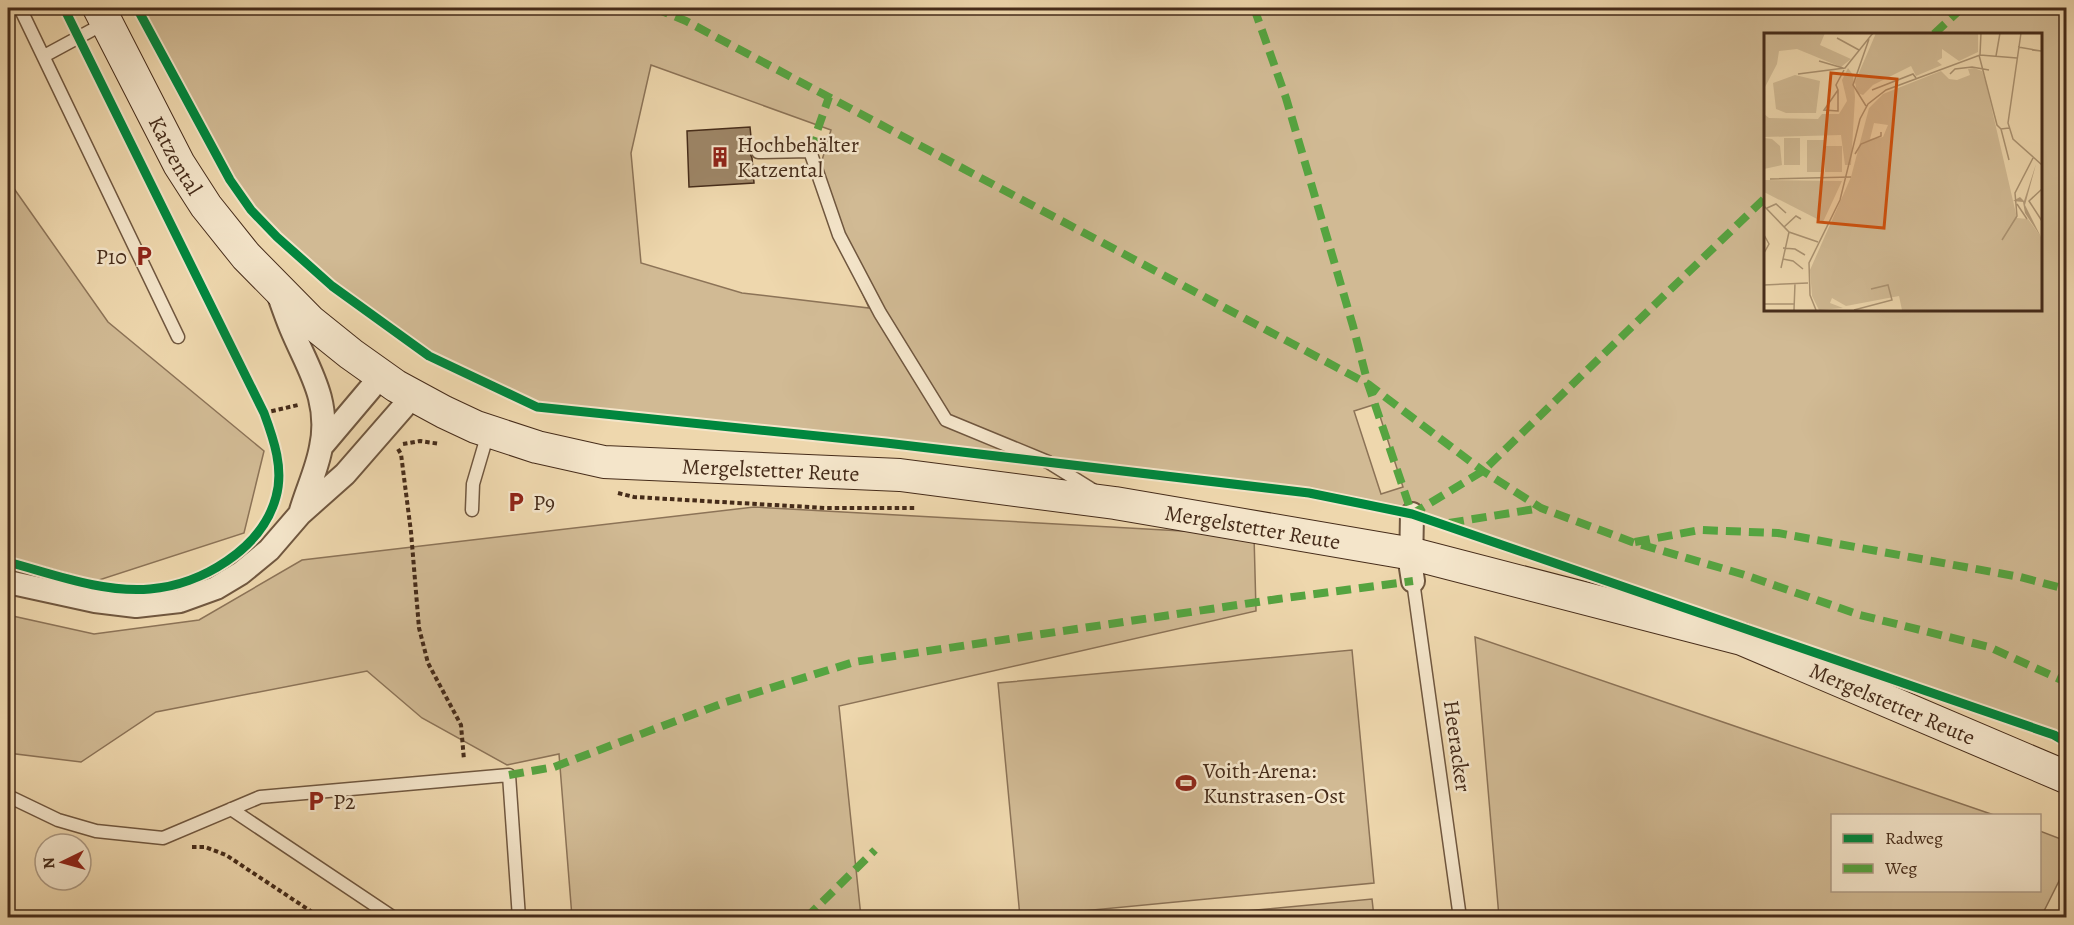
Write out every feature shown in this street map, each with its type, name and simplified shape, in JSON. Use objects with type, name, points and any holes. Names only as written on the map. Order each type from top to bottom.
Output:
[{"type":"street","name":"Katzental","points":[[8,582],[116,605],[159,605],[180,601],[216,588],[241,573],[269,550],[300,514],[335,485],[414,396],[381,376],[325,333],[276,288],[224,230],[191,184],[167,144],[103,15]]},
{"type":"street","name":"Katzental","points":[[276,288],[291,328],[314,375],[321,399],[323,429],[321,447],[300,514]]},
{"type":"street","name":"Katzental","points":[[321,447],[381,376]]},
{"type":"street","name":"Mergelstetter Reute","points":[[414,396],[444,412],[484,445],[537,447],[604,462],[900,475],[1115,503],[1742,639],[2067,777]]},
{"type":"street","points":[[1412,514],[1413,567]]},
{"type":"lane","points":[[20,8],[178,337]]},
{"type":"lane","points":[[44,56],[103,15]]},
{"type":"lane","points":[[758,152],[810,151],[839,234],[880,313],[946,420],[1048,462],[1115,503]]},
{"type":"lane","points":[[472,510],[472,484],[484,445]]},
{"type":"lane","name":"Heeracker","points":[[1413,567],[1460,918]]},
{"type":"lane","points":[[8,796],[58,820],[96,831],[163,838],[260,797],[509,775],[519,918]]},
{"type":"lane","points":[[231,809],[394,918]]},
{"type":"path","points":[[264,413],[321,399]]},
{"type":"path","points":[[397,445],[420,441],[484,445]]},
{"type":"path","points":[[401,454],[411,531],[419,628],[428,663],[461,725],[466,779]]},
{"type":"path","points":[[610,492],[634,497],[826,508],[925,508]]},
{"type":"path","points":[[184,848],[205,847],[226,855],[321,918]]},
{"type":"shaded area","points":[[137,8],[2066,8],[2066,742],[2054,735],[1412,514],[1309,493],[886,443],[537,407],[429,356],[332,286],[277,237],[251,210],[230,180]],"holes":[[[651,65],[831,130],[817,177],[837,236],[869,308],[742,293],[641,263],[631,153]],[[1376,404],[1403,487],[1381,494],[1354,411]]]},
{"type":"shaded area","points":[[8,180],[108,322],[264,451],[244,533],[96,581],[8,557]]},
{"type":"shaded area","points":[[754,507],[1254,535],[1256,611],[839,706],[861,917],[572,917],[559,754],[507,765],[422,718],[367,671],[156,712],[81,762],[8,753],[8,615],[94,634],[199,620],[302,560]]},
{"type":"shaded area","points":[[1475,637],[1991,814],[1831,814],[1831,892],[2041,892],[2041,831],[2066,841],[2066,867],[2041,917],[1499,917]]},
{"type":"shaded area","name":"Voith-Arena: Kunstrasen-Ost","points":[[1352,650],[1374,883],[1020,917],[998,683]]},
{"type":"shaded area","points":[[1372,899],[1374,917],[1183,917]]},
{"type":"building","name":"Hochbehälter Katzental","points":[[750,127],[752,147],[750,153],[754,183],[689,187],[687,131]]},
{"type":"marked path","points":[[654,8],[686,21],[1368,384],[1483,471],[1541,508],[1632,542],[1745,575],[1860,615],[1989,647],[2066,682]]},
{"type":"marked path","points":[[1254,8],[1286,98],[1368,384],[1412,514],[1483,471],[1764,199]]},
{"type":"marked path","points":[[1935,33],[1962,8]]},
{"type":"marked path","points":[[810,151],[829,97]]},
{"type":"marked path","points":[[1449,523],[1541,508]]},
{"type":"marked path","points":[[1635,542],[1700,530],[1778,533],[2020,577],[2066,589]]},
{"type":"marked path","points":[[509,775],[554,767],[726,702],[854,662],[1413,581]]},
{"type":"marked path","points":[[806,918],[875,850]]},
{"type":"cycle path","points":[[8,562],[78,582],[114,588],[150,589],[169,586],[209,572],[243,548],[258,533],[269,516],[278,486],[277,455],[264,413],[64,8]]},
{"type":"cycle path","points":[[137,8],[230,180],[251,210],[277,237],[332,286],[429,356],[537,407],[886,443],[1309,493],[1412,514],[2054,735],[2066,742]]},
{"type":"place","name":"Hochbehälter Katzental","points":[[720,157]]},
{"type":"place","name":"P10","points":[[144,256]]},
{"type":"place","name":"P9","points":[[516,502]]},
{"type":"place","name":"Voith-Arena: Kunstrasen-Ost","points":[[1186,783]]},
{"type":"place","name":"P2","points":[[316,801]]}]
